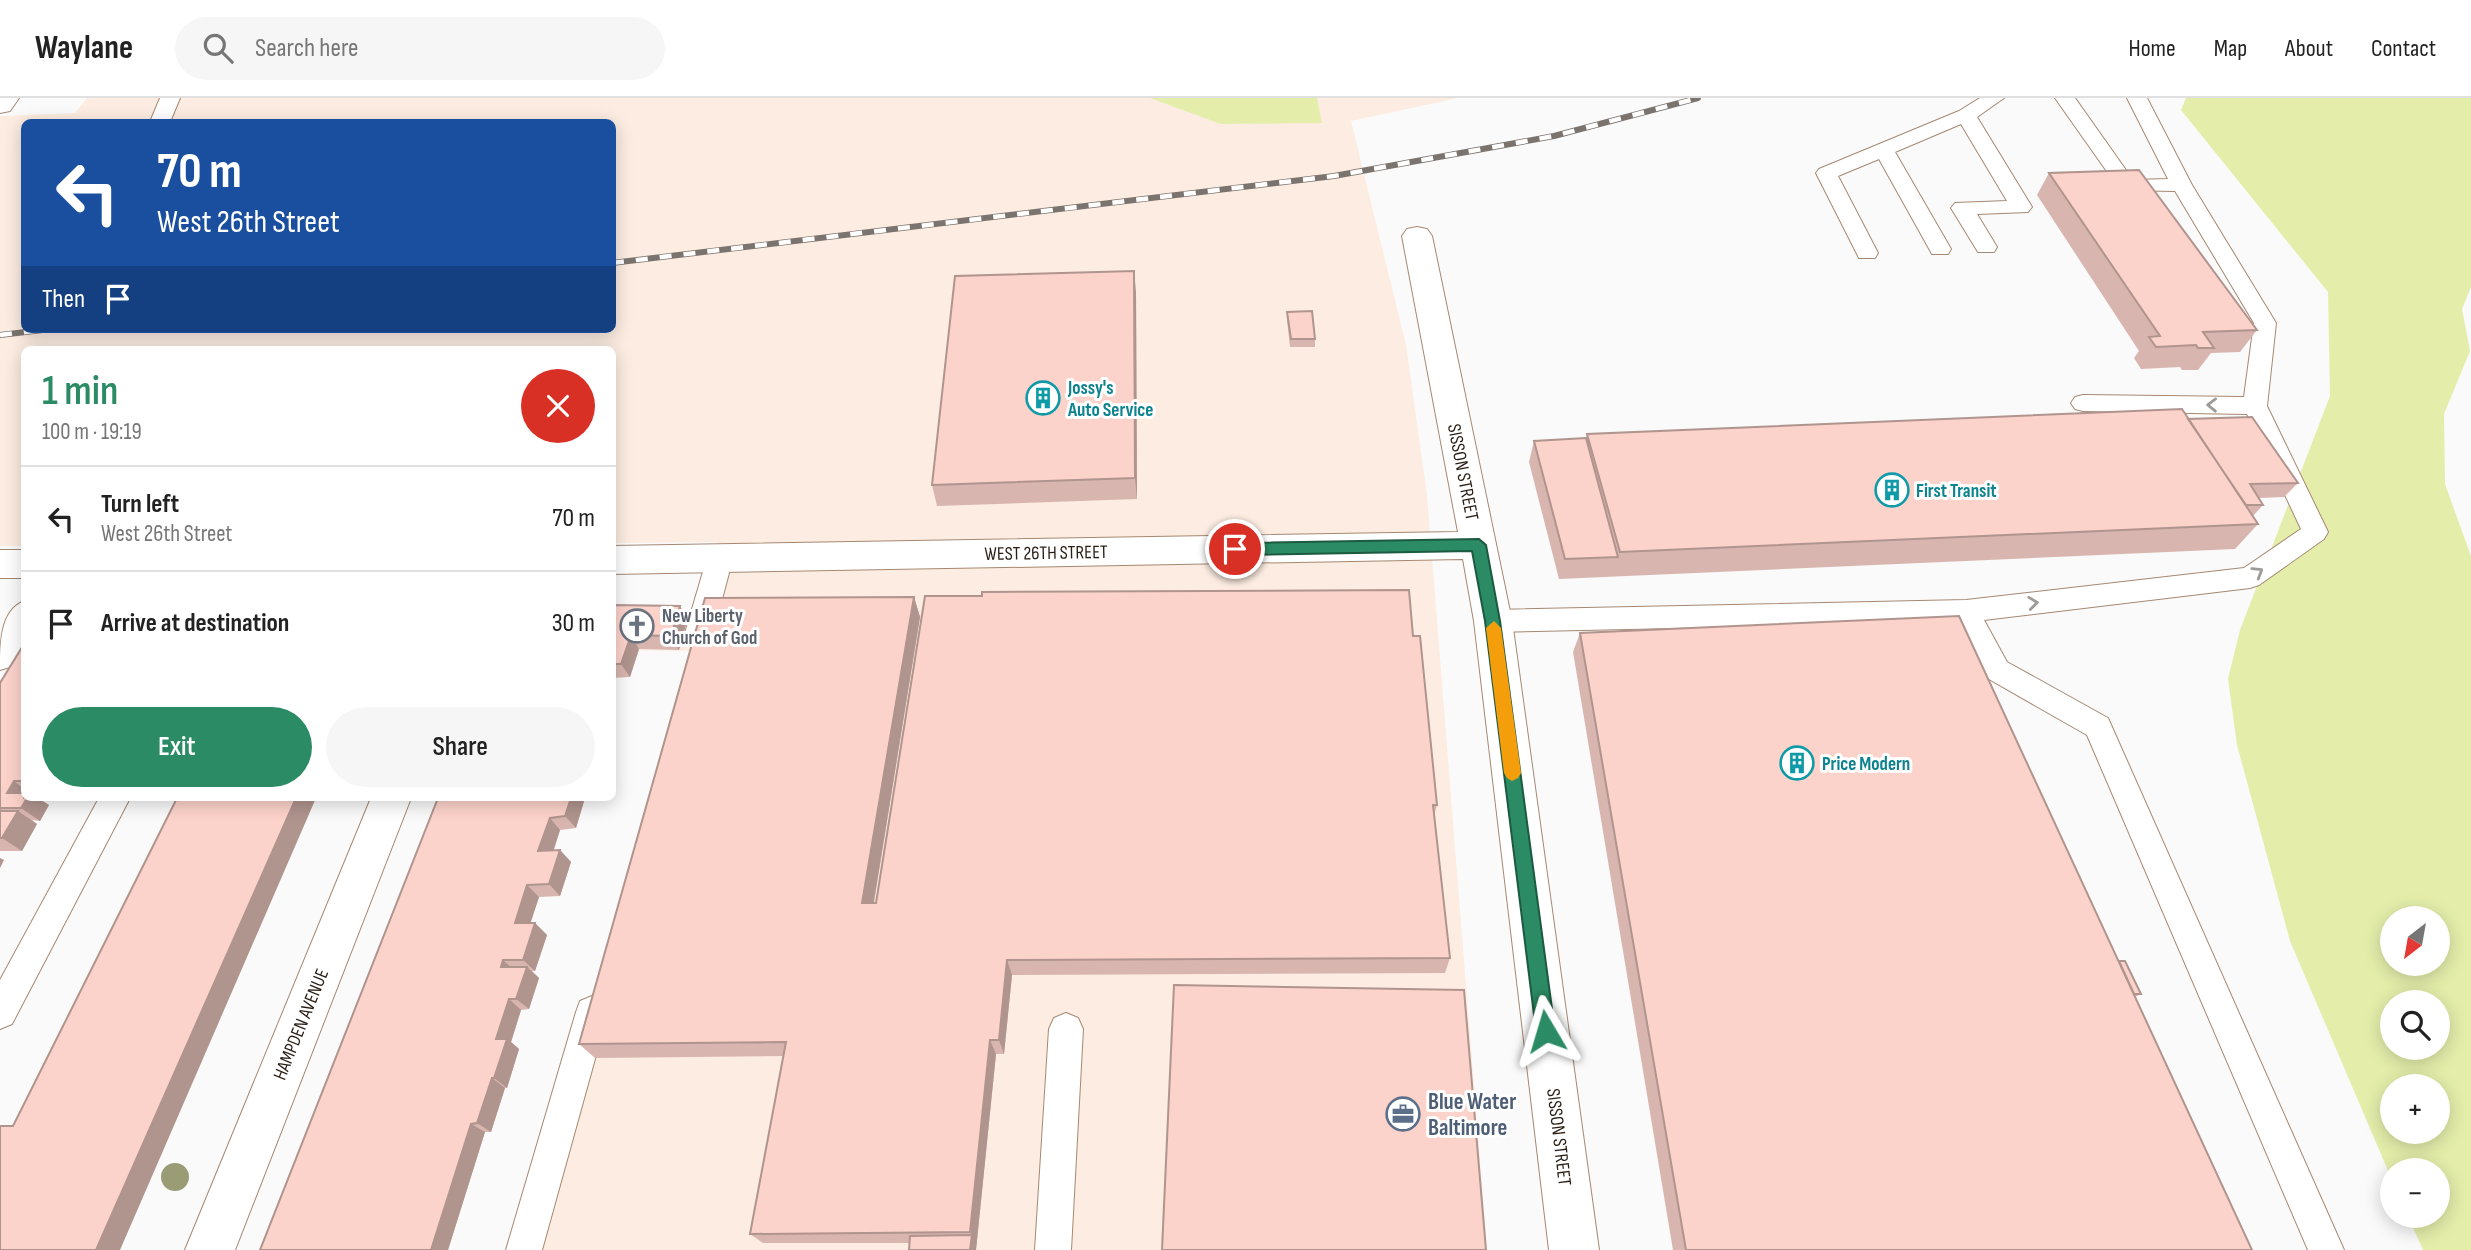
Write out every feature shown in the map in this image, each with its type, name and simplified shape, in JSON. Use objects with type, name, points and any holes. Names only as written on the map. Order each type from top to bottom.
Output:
[{"type":"street","points":[[0,105],[6,98]]},
{"type":"street","name":"SISSON STREET","points":[[1417,236],[1493,621],[1574,1250]]},
{"type":"street","name":"WEST 26TH STREET","points":[[616,560],[1479,545]]},
{"type":"street","points":[[0,564],[21,564]]},
{"type":"street","points":[[0,654],[21,621]]},
{"type":"street","name":"HAMPDEN AVENUE","points":[[210,1250],[390,801]]},
{"type":"lane","points":[[161,119],[170,98]]},
{"type":"lane","points":[[1867,253],[1826,173],[1966,115],[1994,98]]},
{"type":"lane","points":[[2064,98],[2127,186],[2182,185]]},
{"type":"lane","points":[[1493,621],[1966,611],[2250,578],[2315,532],[2255,406],[2265,323],[2182,185],[2137,98]]},
{"type":"lane","points":[[1966,115],[2021,207],[1962,208],[1986,247]]},
{"type":"lane","points":[[1884,150],[1940,249]]},
{"type":"lane","points":[[2083,403],[2255,406]]},
{"type":"lane","points":[[690,665],[720,558]]},
{"type":"lane","points":[[1966,611],[1997,670],[2098,727],[2326,1250]]},
{"type":"lane","points":[[0,1013],[113,801]]},
{"type":"lane","points":[[524,1250],[600,984]]},
{"type":"lane","points":[[1053,1250],[1066,1029]]},
{"type":"shaded area","points":[[87,98],[1458,98],[1351,121],[1406,345],[1427,495],[1487,1250],[524,1250],[692,651],[616,650],[616,616],[701,615],[718,542],[616,543],[616,346],[21,346],[21,546],[0,546],[0,116],[75,113]]},
{"type":"green space","points":[[1150,98],[1317,98],[1322,123],[1221,124]]},
{"type":"green space","points":[[2186,98],[2471,98],[2471,287],[2462,309],[2470,351],[2444,414],[2445,484],[2471,556],[2471,1250],[2423,1250],[2413,1228],[2450,1228],[2450,1158],[2383,1158],[2290,941],[2237,745],[2228,679],[2240,630],[2330,396],[2328,292],[2181,110]]},
{"type":"building","points":[[2139,170],[2257,330],[2203,332],[2214,348],[2198,348],[2196,345],[2156,347],[2149,337],[2160,336],[2049,173]]},
{"type":"building","name":"Jossy's Auto Service","points":[[1134,271],[1135,478],[932,485],[955,276]]},
{"type":"building","points":[[1312,311],[1315,339],[1291,339],[1287,312]]},
{"type":"building","name":"First Transit","points":[[2182,409],[2258,524],[1620,552],[1587,434]]},
{"type":"building","points":[[2252,417],[2298,483],[2250,484],[2263,505],[2246,505],[2188,419]]},
{"type":"building","points":[[1586,438],[1618,557],[1565,559],[1534,441]]},
{"type":"building","points":[[1409,590],[1413,636],[1420,636],[1437,805],[1433,805],[1450,958],[1007,960],[999,1040],[990,1040],[970,1232],[750,1234],[786,1042],[579,1044],[705,598],[914,597],[862,903],[876,903],[925,596],[982,596],[982,592]]},
{"type":"building","points":[[616,605],[680,606],[671,636],[631,635],[621,664],[616,664]]},
{"type":"building","points":[[1959,616],[2252,1250],[1686,1250],[1580,633]]},
{"type":"building","points":[[21,649],[21,781],[14,781],[7,793],[21,793],[21,801],[25,801],[21,808],[0,808],[0,683]]},
{"type":"building","points":[[176,801],[295,801],[96,1250],[0,1250],[0,1126],[13,1126]]},
{"type":"building","points":[[437,801],[570,801],[565,816],[550,818],[538,851],[560,850],[549,884],[527,885],[515,923],[535,923],[523,960],[503,960],[501,967],[527,967],[516,999],[509,999],[496,1039],[507,1039],[477,1123],[471,1124],[431,1250],[260,1250]]},
{"type":"building","points":[[0,811],[18,811],[2,838],[0,838]]},
{"type":"building","points":[[2119,961],[2125,961],[2141,994],[2134,994]]},
{"type":"building","points":[[1174,985],[1464,990],[1486,1250],[1162,1250]]},
{"type":"building","points":[[972,1235],[970,1250],[909,1250],[910,1236]]},
{"type":"railway","points":[[616,263],[1334,176],[1554,136],[1698,98]]},
{"type":"railway","points":[[0,335],[21,333]]},
{"type":"slow traffic","points":[[1494,628],[1512,773]]},
{"type":"place","name":"Jossy's Auto Service","points":[[1043,398]]},
{"type":"place","name":"First Transit","points":[[1892,490]]},
{"type":"place","name":"New Liberty Church of God","points":[[637,626]]},
{"type":"place","name":"Price Modern","points":[[1797,763]]},
{"type":"place","name":"Blue Water Baltimore","points":[[1403,1114]]},
{"type":"route","points":[[1235,549],[1479,545],[1493,621],[1546,1031]]}]
